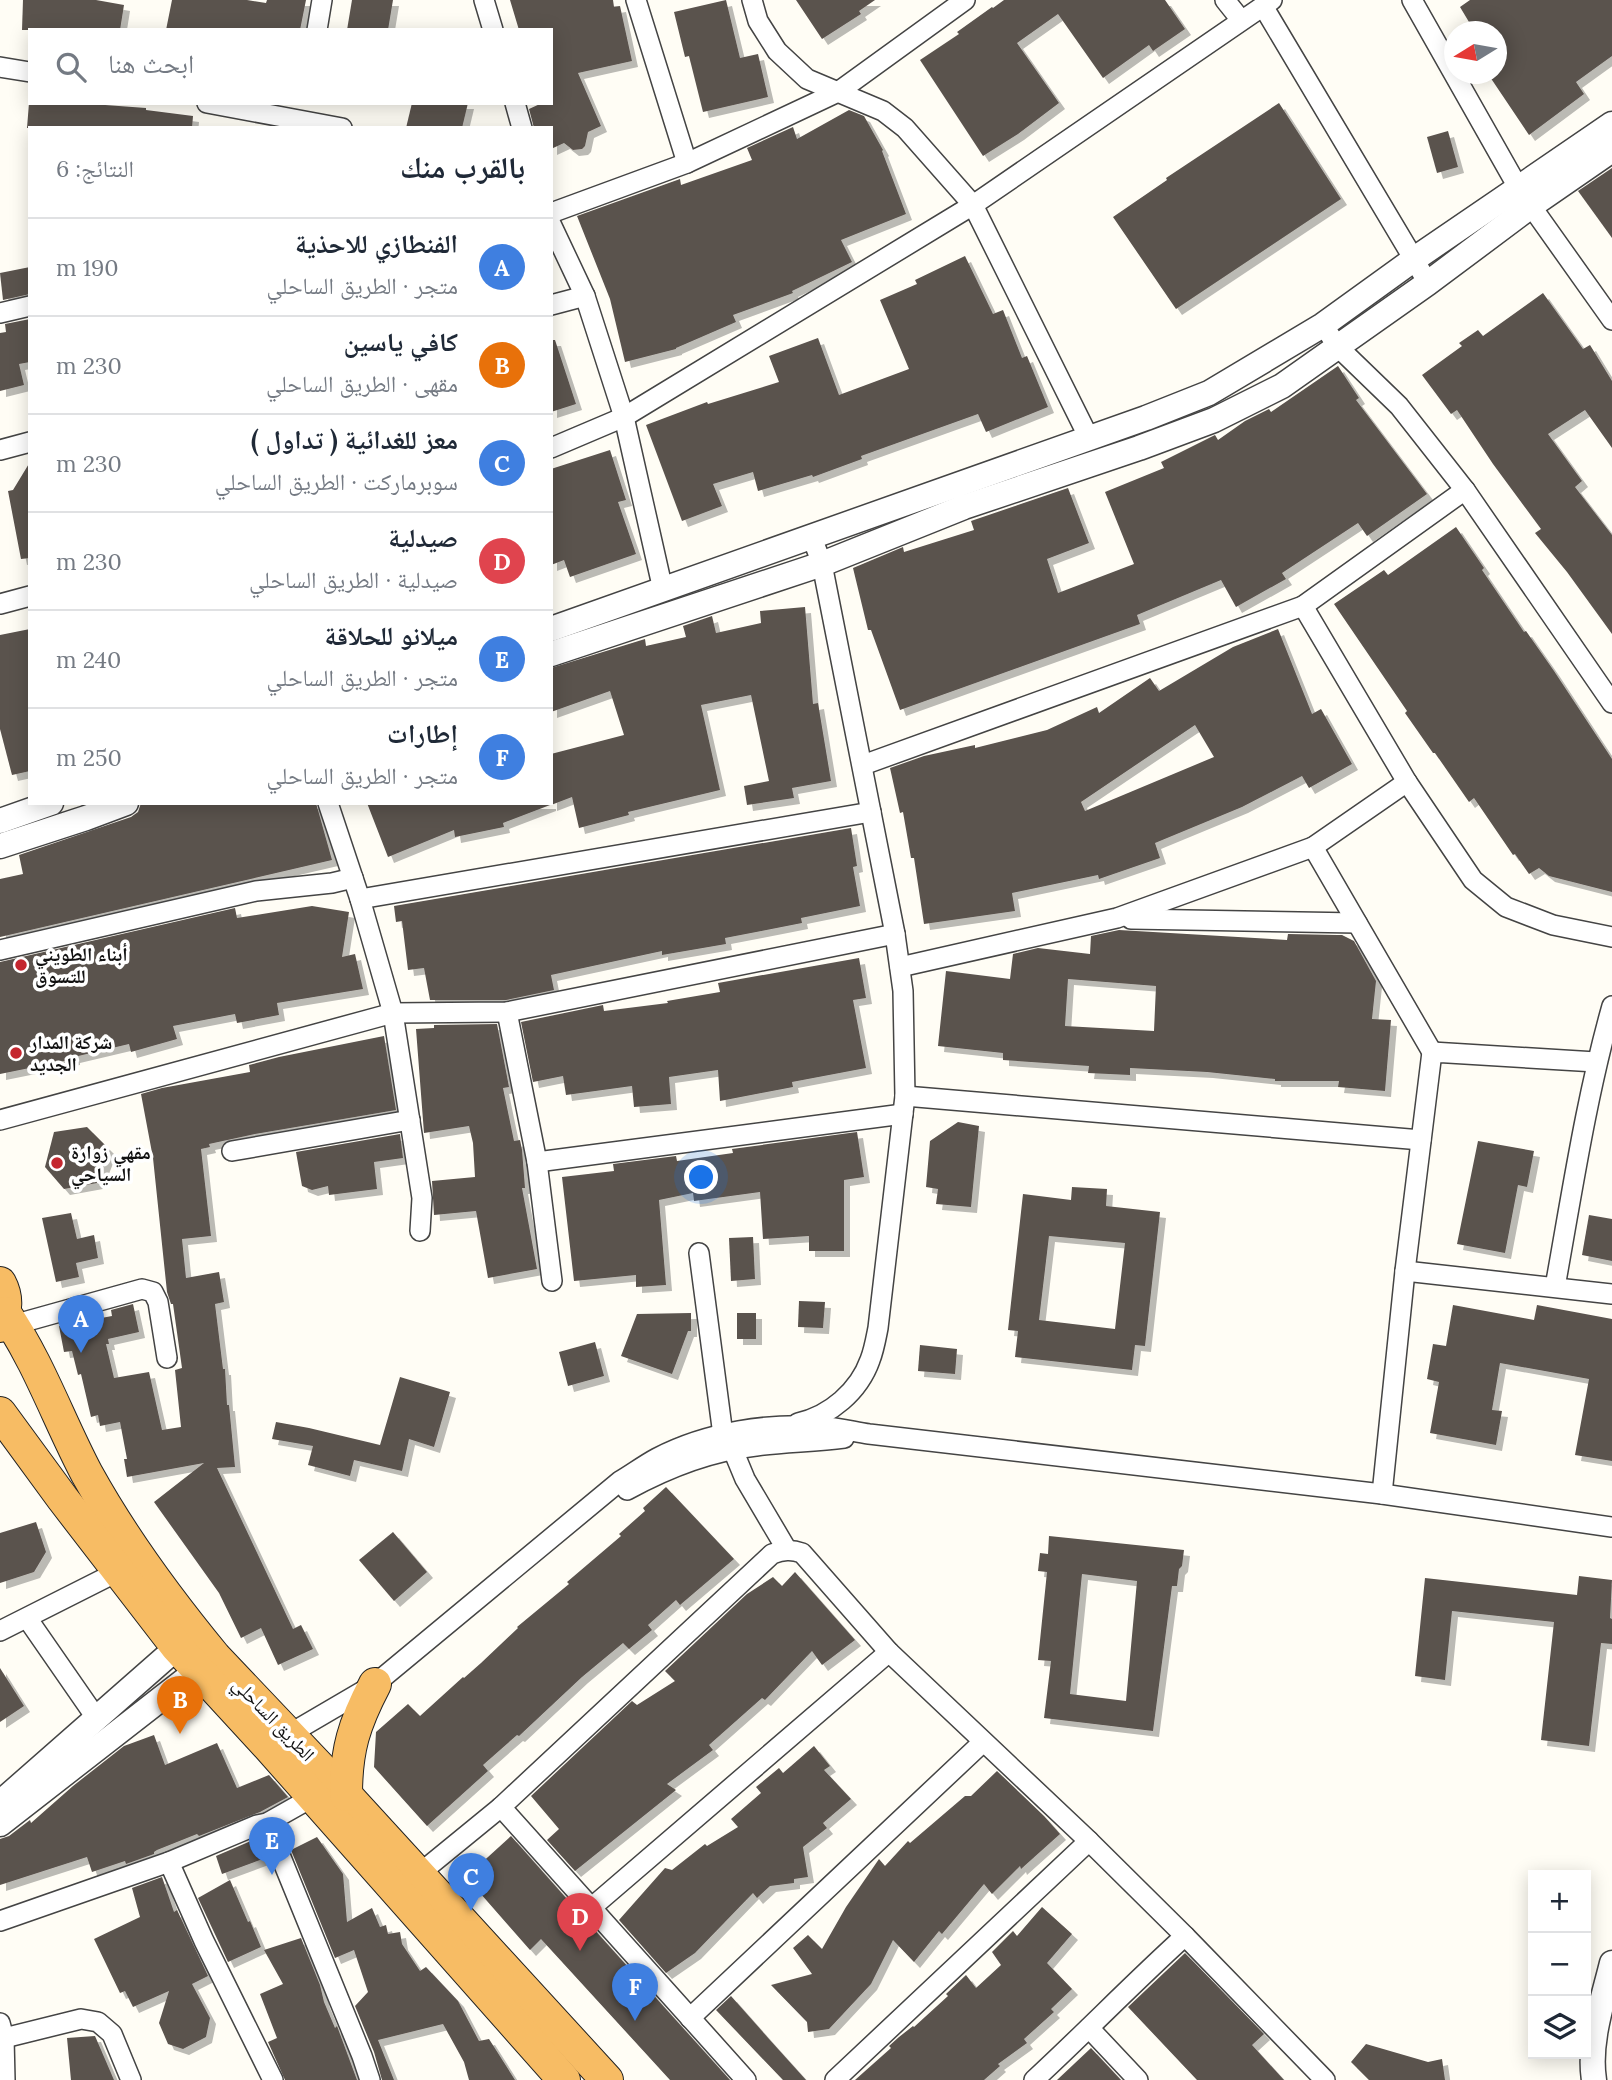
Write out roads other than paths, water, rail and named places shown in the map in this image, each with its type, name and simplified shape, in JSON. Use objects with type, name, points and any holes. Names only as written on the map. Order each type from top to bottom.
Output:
[{"type":"highway","name":"الطريق الساحلي","points":[[5,1311],[105,1505],[148,1569],[196,1652]]},
{"type":"highway","name":"الطريق الساحلي","points":[[0,1413],[119,1572],[279,1740],[346,1795],[607,2080]]},
{"type":"highway","points":[[346,1795],[346,1766],[351,1738],[361,1709],[375,1684]]},
{"type":"highway","name":"الطريق الساحلي","points":[[279,1740],[313,1797],[564,2080]]},
{"type":"street","points":[[317,28],[322,0]]},
{"type":"street","points":[[484,0],[492,28]]},
{"type":"street","points":[[636,0],[687,163]]},
{"type":"street","points":[[752,0],[758,20],[777,51],[807,79],[883,111],[905,128],[973,205],[1089,438]]},
{"type":"street","points":[[553,212],[687,163],[838,92],[965,0]]},
{"type":"street","points":[[1225,0],[1241,20]]},
{"type":"street","points":[[1412,0],[1525,198],[1612,320]]},
{"type":"street","points":[[553,447],[624,417],[973,205],[1268,3],[1428,283]]},
{"type":"street","points":[[0,67],[28,72]]},
{"type":"street","points":[[229,105],[304,112],[337,126]]},
{"type":"street","points":[[516,105],[521,126]]},
{"type":"street","points":[[553,653],[821,564],[964,507],[1214,420],[1282,386],[1428,283],[1612,124]]},
{"type":"street","points":[[553,628],[1146,418],[1209,393],[1323,324],[1413,260],[1612,150]]},
{"type":"street","points":[[553,228],[585,296],[624,417],[663,590]]},
{"type":"street","points":[[553,304],[585,296]]},
{"type":"street","points":[[0,313],[28,306]]},
{"type":"street","points":[[1323,324],[1338,347],[1399,406],[1465,490],[1612,703]]},
{"type":"street","points":[[0,450],[28,443]]},
{"type":"street","points":[[863,765],[1303,606],[1465,490]]},
{"type":"street","points":[[728,1442],[810,1420],[836,1407],[856,1387],[870,1362],[878,1328],[904,1105],[903,991],[895,934],[821,564],[811,535]]},
{"type":"street","points":[[0,604],[28,597]]},
{"type":"street","points":[[1303,606],[1407,782],[1473,880],[1506,907],[1553,925],[1612,937]]},
{"type":"street","points":[[900,967],[1117,918],[1313,847],[1407,782]]},
{"type":"street","points":[[0,821],[45,805]]},
{"type":"street","points":[[0,846],[120,805]]},
{"type":"street","points":[[329,805],[360,899],[393,1013],[422,1198],[420,1231]]},
{"type":"street","points":[[360,899],[871,812]]},
{"type":"street","points":[[1313,847],[1432,1052],[1405,1271],[1382,1494]]},
{"type":"street","points":[[0,950],[257,891],[332,883],[353,878]]},
{"type":"street","points":[[1117,918],[1357,923]]},
{"type":"street","points":[[0,1120],[393,1013],[507,1012],[895,934]]},
{"type":"street","points":[[1555,1287],[1596,1062],[1612,1006]]},
{"type":"street","points":[[507,1012],[537,1162],[552,1281]]},
{"type":"street","points":[[1432,1052],[1596,1062]]},
{"type":"street","points":[[537,1162],[904,1105],[1421,1140]]},
{"type":"street","points":[[232,1151],[410,1120]]},
{"type":"street","points":[[699,1253],[728,1442],[745,1479],[787,1549]]},
{"type":"street","points":[[1405,1271],[1612,1294]]},
{"type":"street","points":[[5,1311],[142,1289],[153,1292],[158,1302],[167,1358]]},
{"type":"street","points":[[783,1426],[826,1427],[1382,1494],[1612,1527]]},
{"type":"street","points":[[279,1740],[375,1684],[620,1481],[657,1458],[691,1443],[869,1434]]},
{"type":"street","points":[[419,1874],[501,1807],[772,1554],[787,1549],[802,1553],[889,1652],[1089,1841],[1325,2080]]},
{"type":"street","points":[[0,1631],[119,1572]]},
{"type":"street","points":[[27,1618],[97,1718]]},
{"type":"street","points":[[0,1803],[97,1718],[196,1652]]},
{"type":"street","points":[[0,1824],[196,1652]]},
{"type":"street","points":[[591,1908],[889,1652]]},
{"type":"street","points":[[690,2018],[983,1742]]},
{"type":"street","points":[[0,1921],[169,1862],[267,1823],[313,1797]]},
{"type":"street","points":[[501,1807],[746,2080]]},
{"type":"street","points":[[267,1823],[370,2080]]},
{"type":"street","points":[[835,2080],[1089,1841]]},
{"type":"street","points":[[169,1862],[204,1941],[272,2080]]},
{"type":"street","points":[[1034,2080],[1185,1936]]},
{"type":"street","points":[[1594,2080],[1592,2070],[1597,2028],[1612,1963]]},
{"type":"street","points":[[5,2080],[1,2034],[81,2019],[99,2022],[112,2034],[131,2080]]},
{"type":"street","points":[[1089,2028],[1138,2080]]},
{"type":"place","name":"أبناء الطويني للتسوق","points":[[21,965]]},
{"type":"place","name":"شركة المدار الجديد","points":[[16,1053]]},
{"type":"place","name":"مقهي زوارة السياحي","points":[[57,1163]]},
{"type":"place","name":"الفنطازي للاحذية","points":[[81,1353]]},
{"type":"place","name":"كافي ياسين","points":[[180,1734]]},
{"type":"place","name":"ميلانو للحلاقة","points":[[272,1875]]},
{"type":"place","name":"معز للغدائية ( تداول )","points":[[471,1911]]},
{"type":"place","name":"صيدلية","points":[[580,1951]]},
{"type":"place","name":"إطارات","points":[[635,2021]]}]
